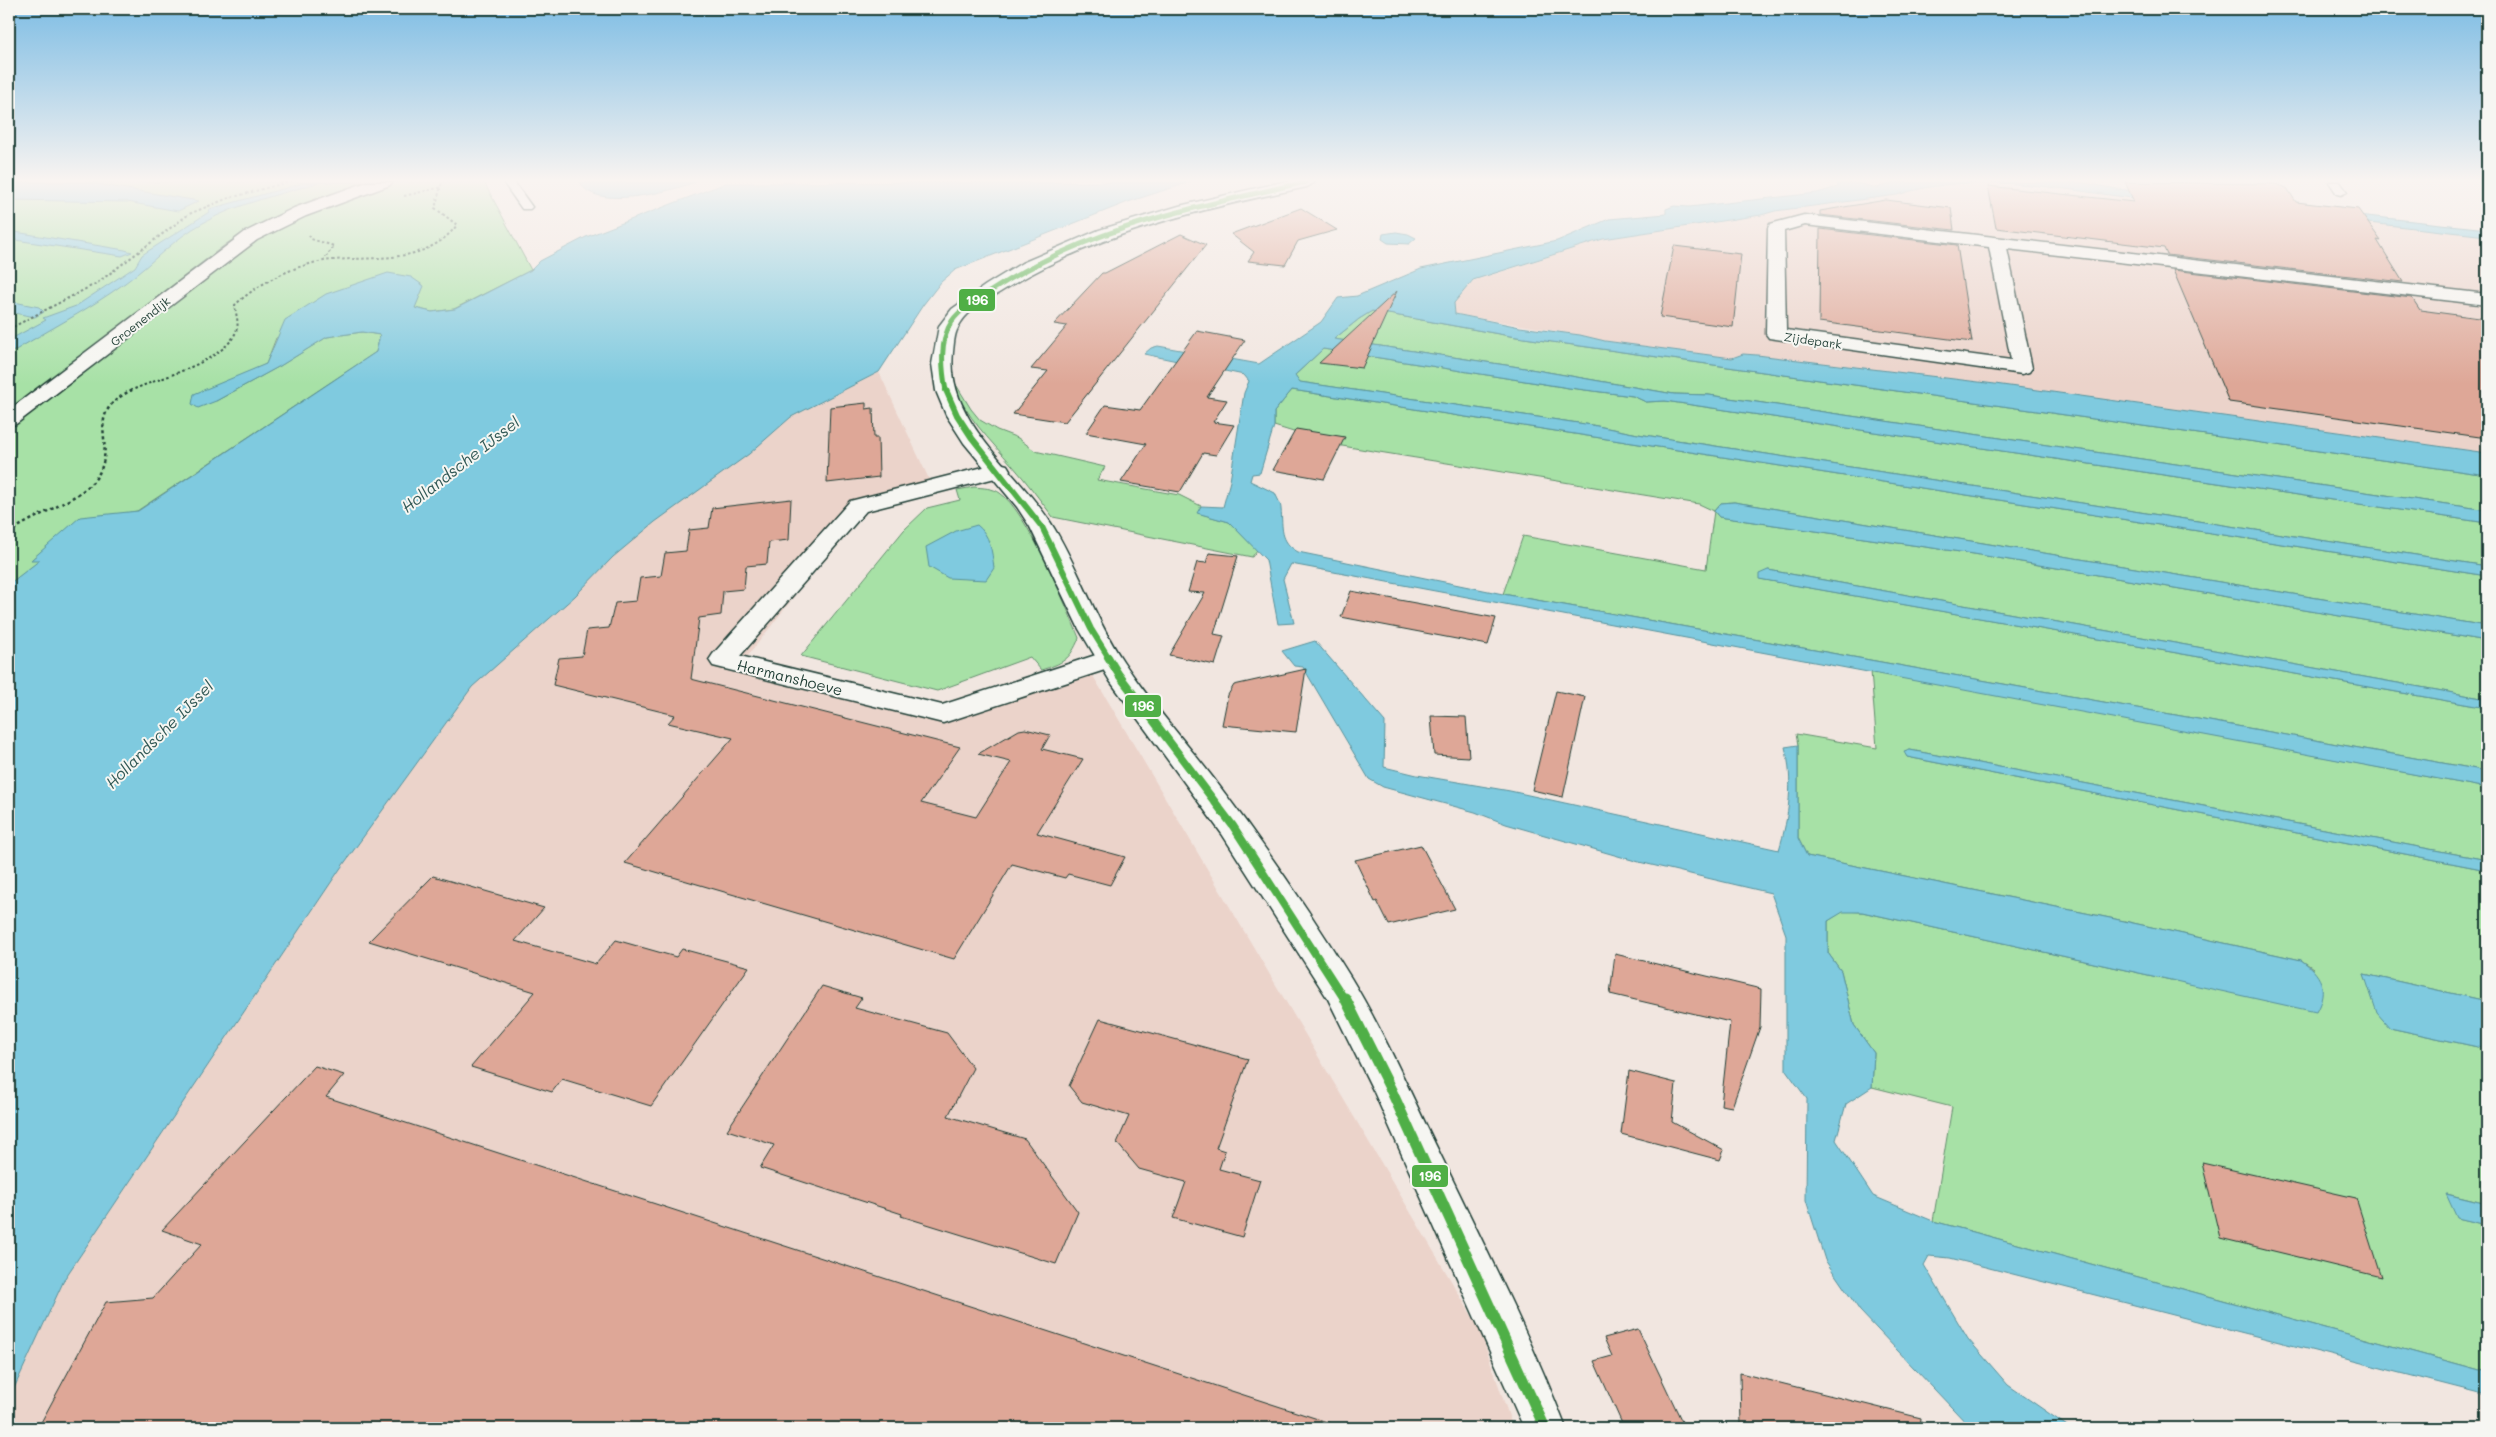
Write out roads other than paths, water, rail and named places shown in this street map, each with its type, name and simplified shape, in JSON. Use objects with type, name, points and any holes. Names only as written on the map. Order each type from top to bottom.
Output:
[{"type":"street","name":"Groenendijk","points":[[9,420],[234,249]]},
{"type":"street","points":[[1067,249],[1003,282],[973,302],[951,321],[946,334],[942,361],[944,391],[954,413],[1023,498],[1042,526],[1108,660],[1143,709],[1190,768],[1274,887],[1339,988],[1373,1051],[1489,1298],[1545,1428]]},
{"type":"street","name":"Zijdepark","points":[[1776,249],[1776,334],[2022,368],[1998,249]]},
{"type":"street","name":"Zijdepark","points":[[2056,249],[2487,300]]},
{"type":"street","name":"Harmanshoeve","points":[[999,470],[858,506],[722,660],[943,714],[1108,660]]},
{"type":"water","points":[[76,249],[119,249],[132,252],[122,256]]},
{"type":"water","points":[[151,249],[166,249],[135,276],[111,293],[9,354],[9,340],[46,320],[43,318],[76,306],[135,267],[142,255]]},
{"type":"water","name":"Hollandsche IJssel","points":[[563,249],[1008,249],[955,270],[941,282],[923,305],[879,372],[791,417],[749,454],[655,522],[613,557],[575,596],[472,687],[340,869],[65,1278],[9,1399],[9,584],[40,560],[31,560],[80,517],[138,511],[376,352],[380,335],[362,332],[327,337],[280,366],[216,401],[198,408],[192,404],[194,394],[266,364],[285,320],[326,294],[388,273],[411,277],[424,286],[415,308],[432,312],[455,309],[531,270],[540,261]]},
{"type":"water","points":[[1518,249],[1571,249],[1473,280],[1454,303],[1455,314],[1605,341],[1732,358],[1743,354],[1757,355],[1995,384],[2487,453],[2487,475],[1510,336],[1372,311],[1334,339],[1519,367],[1674,394],[1709,395],[2487,510],[2487,523],[1665,401],[1646,402],[1633,396],[1569,388],[1323,349],[1295,375],[1300,382],[1592,425],[1638,434],[2487,566],[2487,576],[1292,390],[1274,412],[1274,426],[1260,473],[1252,474],[1250,481],[1275,493],[1281,507],[1283,534],[1292,548],[1298,552],[1503,594],[2487,771],[2487,788],[1291,564],[1283,579],[1294,623],[1278,624],[1266,560],[1229,522],[1197,513],[1201,506],[1223,507],[1230,481],[1244,393],[1249,381],[1244,375],[1144,354],[1151,348],[1158,346],[1259,364],[1321,322],[1338,298],[1357,296],[1421,269]]},
{"type":"water","points":[[9,301],[39,307],[44,312],[35,317],[9,312]]},
{"type":"water","points":[[1734,502],[2487,626],[2487,641],[1974,554],[1719,517],[1714,511],[1721,503]]},
{"type":"water","points":[[977,525],[985,534],[990,544],[994,568],[986,580],[948,578],[929,567],[926,547],[956,531]]},
{"type":"water","points":[[1768,570],[2487,699],[2487,708],[1759,579],[1759,574]]},
{"type":"water","points":[[1315,641],[1385,722],[1384,767],[1417,775],[1510,791],[1779,850],[1788,812],[1790,785],[1785,747],[1798,745],[1798,838],[1807,856],[2115,919],[2301,960],[2314,971],[2321,983],[2322,996],[2316,1012],[1862,912],[1843,912],[1828,921],[1828,953],[1841,971],[1854,1025],[1874,1053],[1872,1087],[1846,1104],[1836,1140],[1873,1196],[1933,1221],[2487,1372],[2487,1395],[1950,1258],[1929,1256],[1924,1265],[1968,1339],[2008,1385],[2070,1428],[1971,1428],[1860,1311],[1825,1260],[1806,1200],[1807,1099],[1786,1070],[1786,935],[1771,893],[1639,862],[1506,824],[1475,812],[1383,787],[1369,779],[1303,667],[1294,666],[1282,651]]},
{"type":"water","points":[[1910,750],[2487,860],[2487,870],[1907,757],[1904,752]]},
{"type":"water","points":[[2364,974],[2487,1001],[2487,1049],[2390,1028],[2377,1013]]},
{"type":"water","points":[[2446,1194],[2487,1204],[2487,1225],[2457,1218]]}]
